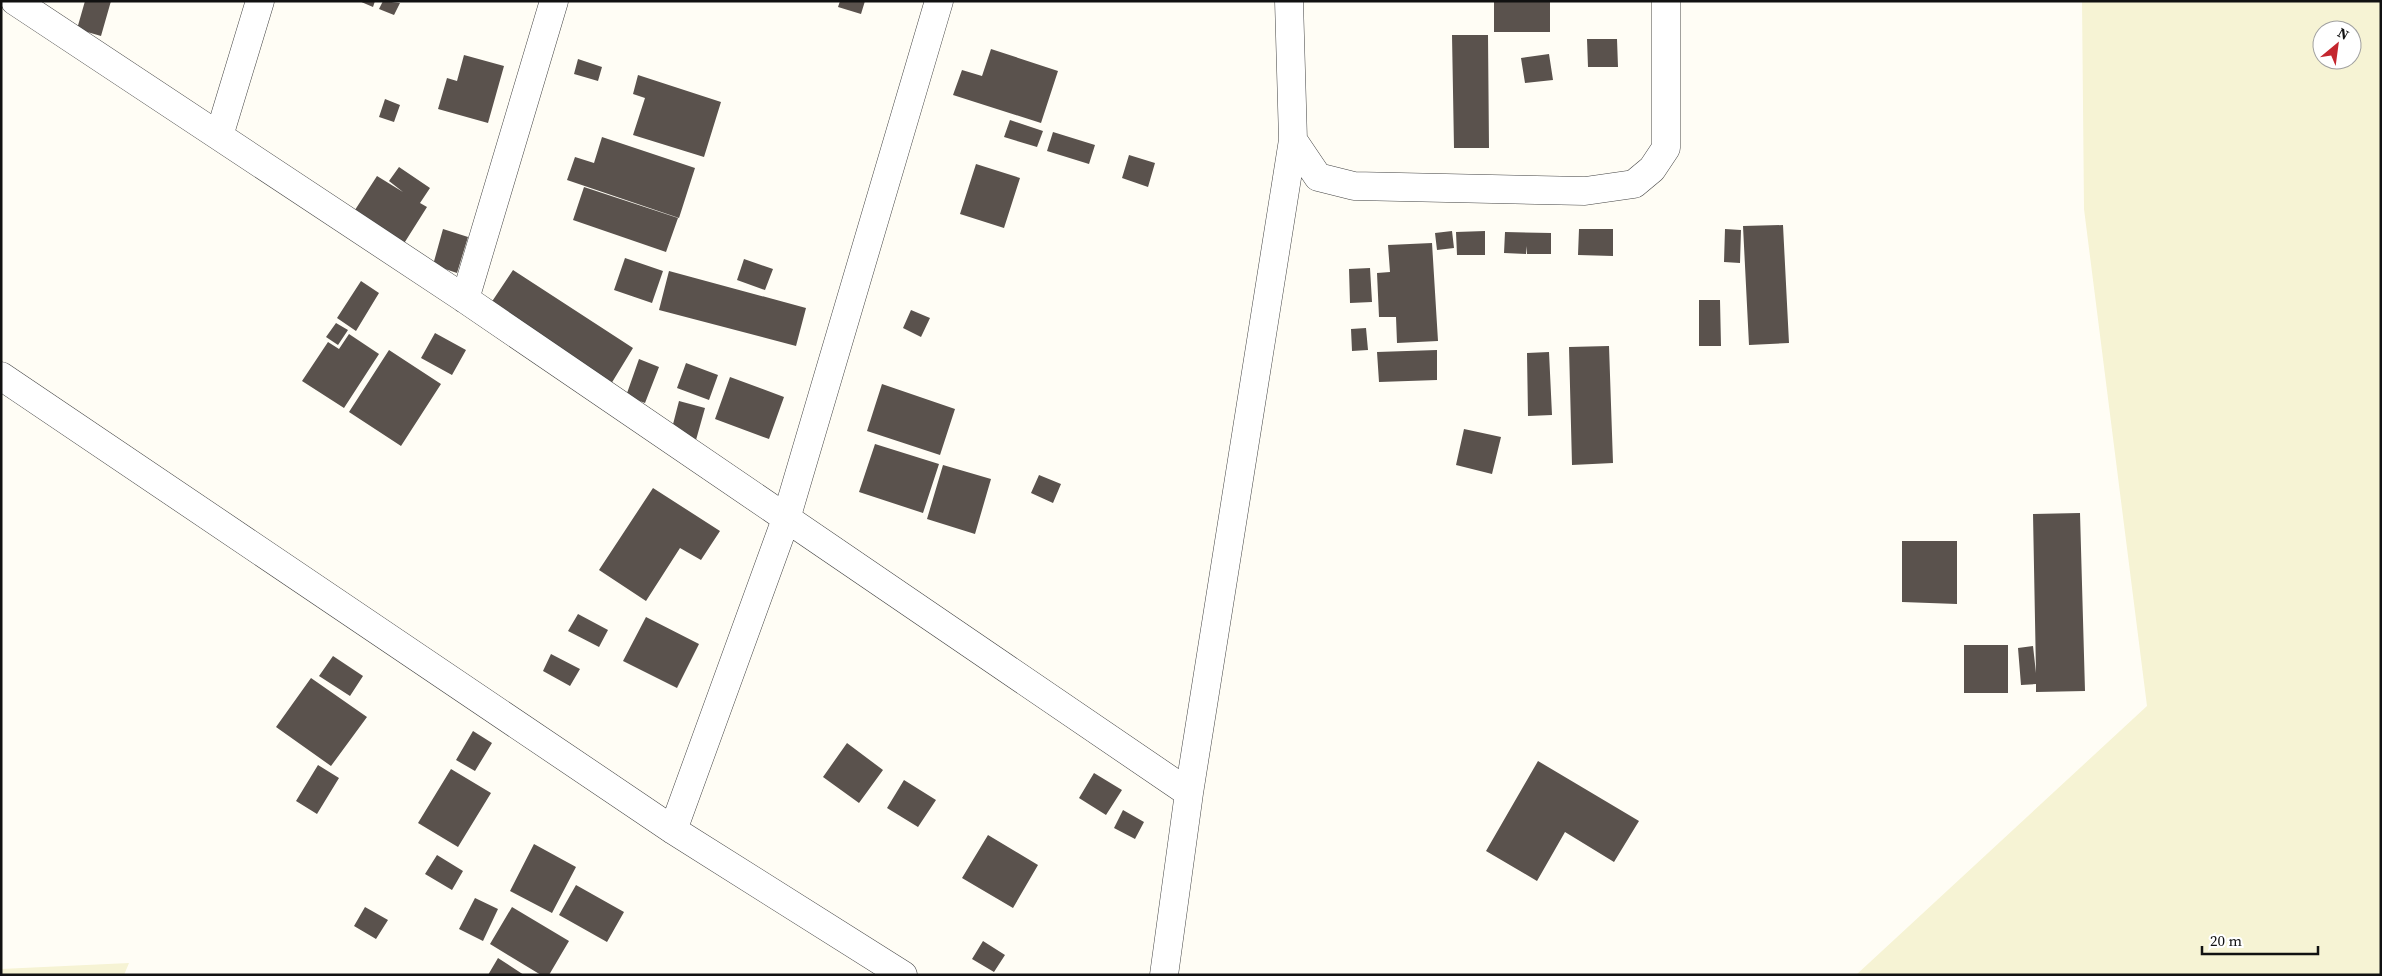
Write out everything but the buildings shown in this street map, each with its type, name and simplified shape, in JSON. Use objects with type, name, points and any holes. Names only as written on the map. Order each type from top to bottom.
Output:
[{"type":"street","points":[[15,1],[465,299],[1189,794]]},
{"type":"street","points":[[218,136],[260,1]]},
{"type":"street","points":[[465,299],[554,1]]},
{"type":"street","points":[[673,830],[786,519],[938,1]]},
{"type":"street","points":[[1164,975],[1189,794],[1293,140],[1289,1]]},
{"type":"street","points":[[1293,140],[1318,178],[1354,186],[1584,191],[1634,184],[1652,169],[1666,148],[1666,1]]},
{"type":"street","points":[[1,376],[673,830],[903,975]]},
{"type":"shaded area","points":[[2082,1],[2381,1],[2381,975],[1856,975],[2147,706],[2084,209]]},
{"type":"shaded area","points":[[129,963],[124,975],[1,975],[1,969]]}]
